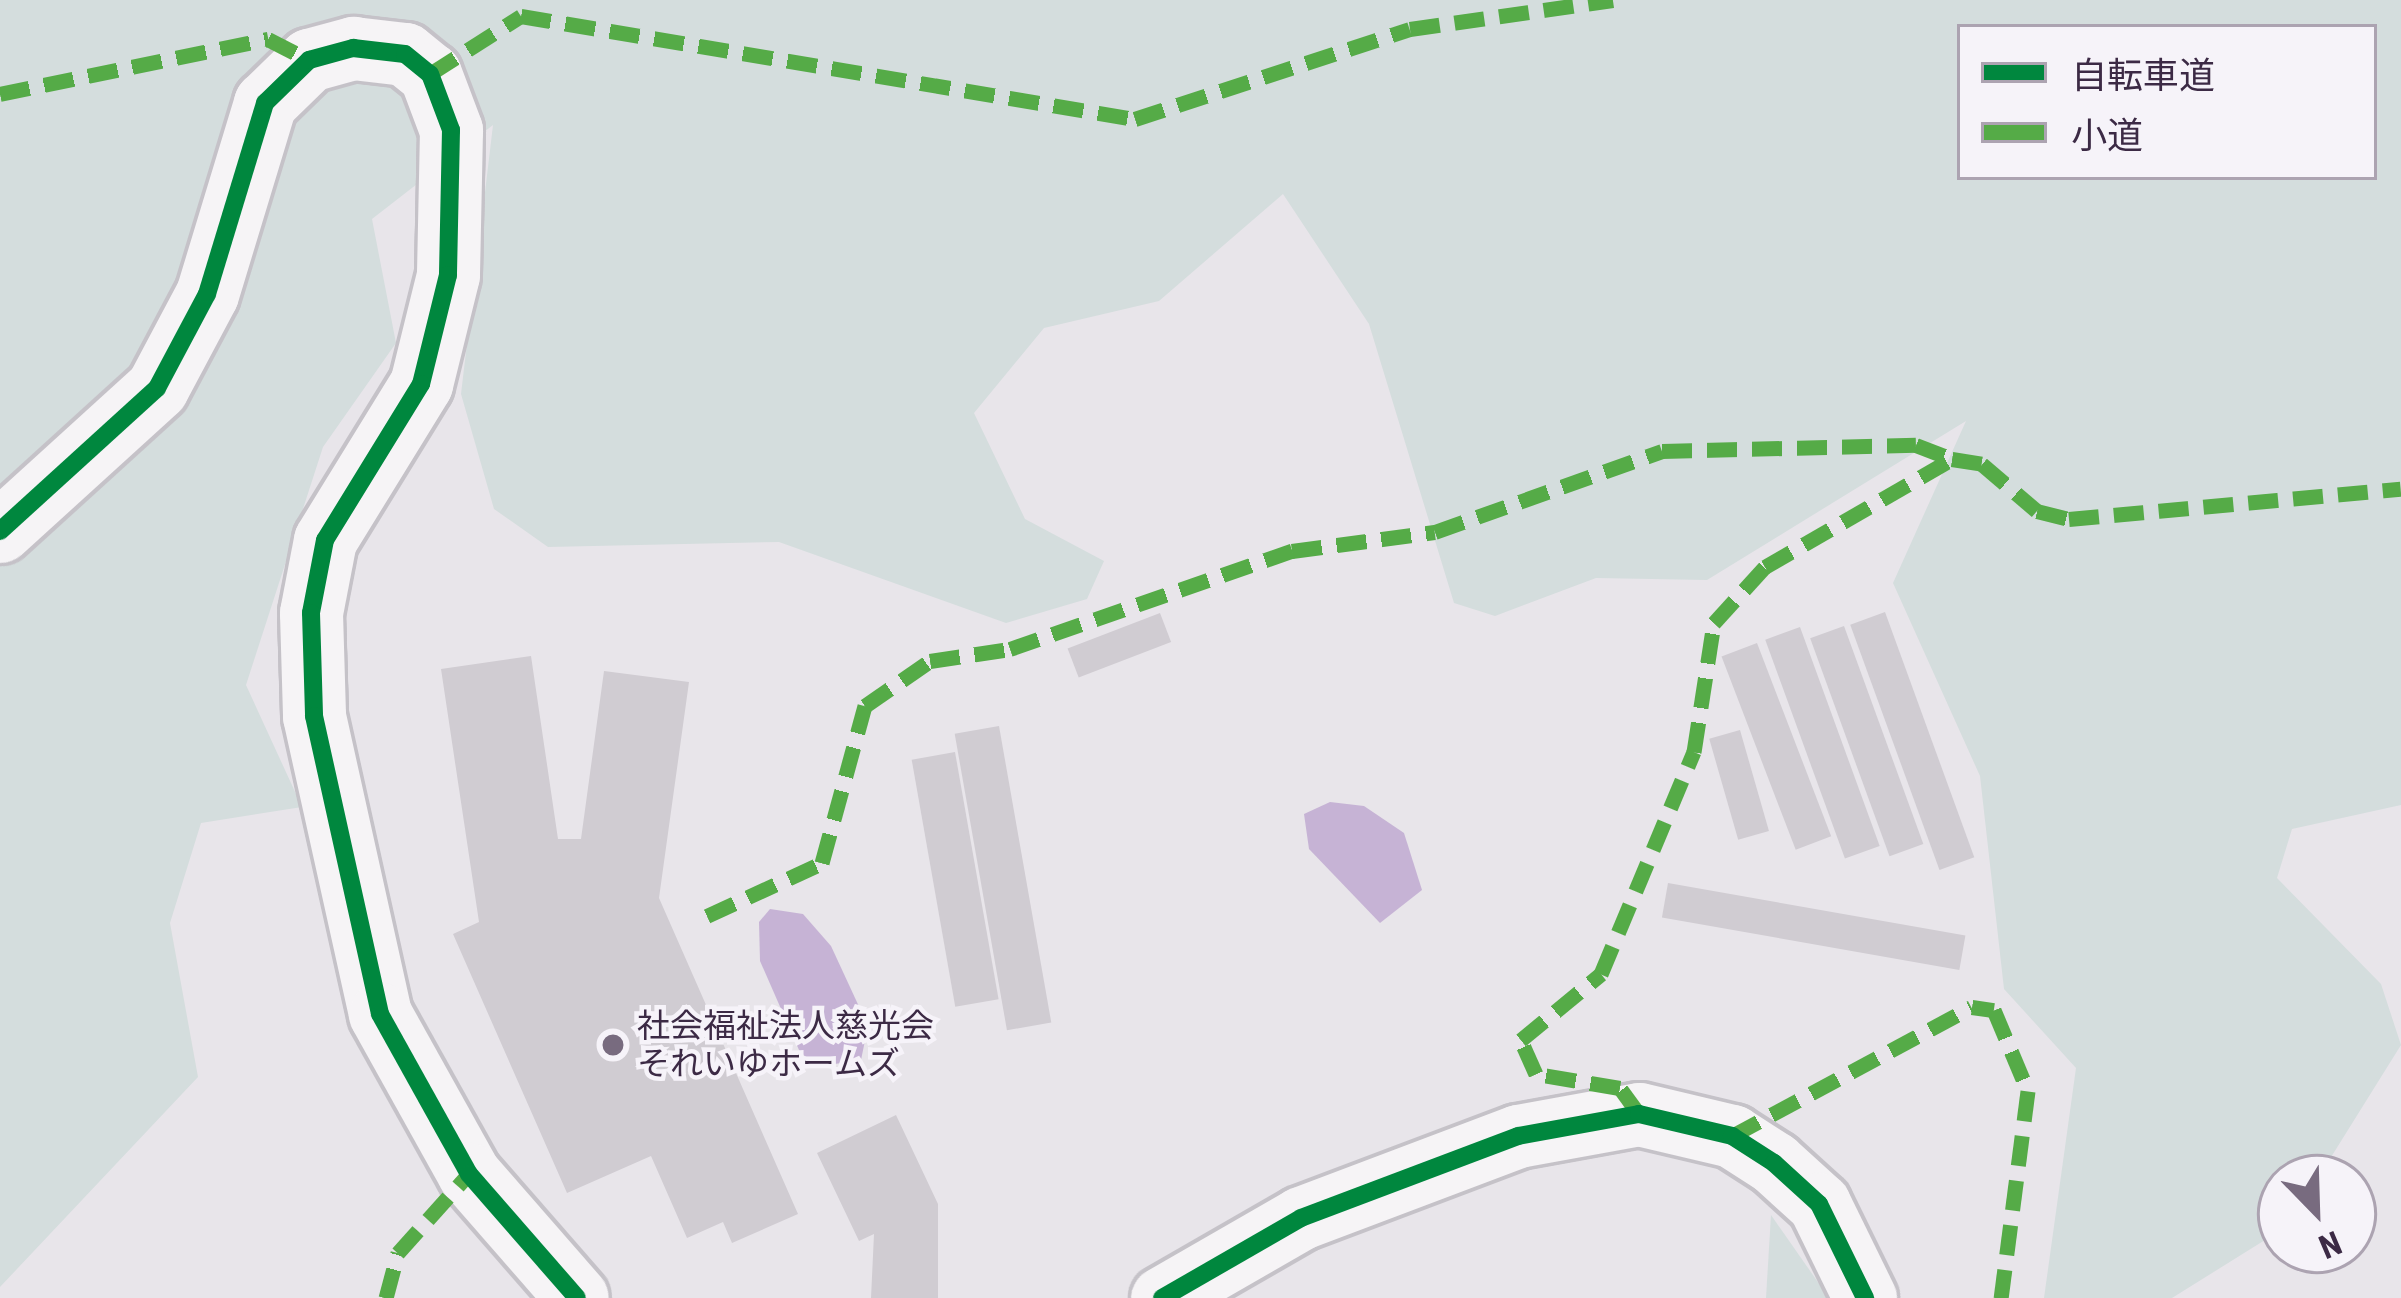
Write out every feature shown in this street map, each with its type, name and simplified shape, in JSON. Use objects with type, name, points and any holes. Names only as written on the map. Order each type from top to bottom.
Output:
[{"type":"street","points":[[0,531],[157,388],[207,294],[265,103],[309,60],[353,48],[405,54],[430,74],[451,130],[448,275],[421,385],[325,540],[311,613],[314,716],[380,1014],[469,1174],[577,1298]]},
{"type":"street","points":[[1162,1298],[1300,1218],[1518,1136],[1640,1114],[1732,1136],[1774,1163],[1819,1204],[1865,1298]]},
{"type":"shaded area","points":[[0,0],[2401,0],[2401,805],[2292,829],[2277,878],[2381,984],[2401,1045],[2333,1154],[2257,1154],[2257,1245],[2172,1298],[2044,1298],[2076,1068],[2004,989],[1980,776],[1893,583],[1966,421],[1707,580],[1596,578],[1495,616],[1454,603],[1369,324],[1283,194],[1159,301],[1044,328],[974,413],[1025,519],[1104,561],[1087,599],[1006,623],[779,542],[548,547],[494,509],[461,394],[493,125],[372,219],[396,343],[323,447],[246,685],[302,807],[201,823],[170,923],[198,1077],[0,1287]]},
{"type":"shaded area","points":[[1330,802],[1364,806],[1404,833],[1422,890],[1380,923],[1309,849],[1304,814]]},
{"type":"shaded area","points":[[770,909],[803,914],[831,946],[868,1026],[861,1060],[815,1067],[799,1050],[760,961],[759,922]]},
{"type":"shaded area","points":[[1771,1215],[1829,1298],[1766,1298]]},
{"type":"building","points":[[1885,612],[1974,857],[1939,870],[1850,625]]},
{"type":"building","points":[[1160,613],[1171,642],[1079,677],[1068,648]]},
{"type":"building","points":[[1844,626],[1923,844],[1890,856],[1810,638]]},
{"type":"building","points":[[1800,627],[1880,846],[1845,859],[1765,640]]},
{"type":"building","points":[[1757,643],[1831,836],[1796,850],[1722,657]]},
{"type":"building","name":"社会福祉法人慈光会 それいゆホームズ","points":[[531,656],[558,839],[581,839],[604,671],[689,682],[659,898],[798,1214],[732,1243],[723,1222],[687,1238],[651,1156],[567,1193],[453,934],[479,922],[441,669]]},
{"type":"building","points":[[999,726],[1051,1022],[1007,1030],[955,734]]},
{"type":"building","points":[[1740,730],[1769,831],[1738,840],[1709,739]]},
{"type":"building","points":[[955,752],[999,999],[955,1007],[912,760]]},
{"type":"building","points":[[1668,883],[1965,935],[1959,970],[1662,917]]},
{"type":"building","points":[[896,1115],[938,1204],[938,1298],[871,1298],[874,1234],[859,1241],[817,1153]]},
{"type":"marked path","points":[[430,74],[521,16],[1135,119],[1410,29],[1613,0]]},
{"type":"marked path","points":[[0,94],[268,39],[309,60]]},
{"type":"marked path","points":[[707,916],[822,863],[865,706],[930,661],[1010,649],[1292,551],[1435,532],[1662,451],[1916,445],[1952,459]]},
{"type":"marked path","points":[[1639,1114],[1620,1088],[1536,1074],[1521,1040],[1601,974],[1694,752],[1714,623],[1765,567],[1952,459],[1982,464],[2037,511],[2069,519],[2401,489]]},
{"type":"marked path","points":[[1732,1136],[1972,1007],[1994,1010],[2028,1091],[2001,1298]]},
{"type":"marked path","points":[[386,1298],[398,1253],[469,1174]]},
{"type":"cycle path","points":[[0,531],[157,388],[207,294],[265,103],[309,60],[353,48],[405,54],[430,74],[451,130],[448,275],[421,384],[325,540],[311,613],[314,716],[380,1014],[469,1174],[577,1298]]},
{"type":"cycle path","points":[[1162,1298],[1301,1218],[1518,1136],[1639,1114],[1732,1136],[1774,1163],[1819,1204],[1865,1298]]},
{"type":"place","name":"社会福祉法人慈光会 それいゆホームズ","points":[[613,1045]]}]
